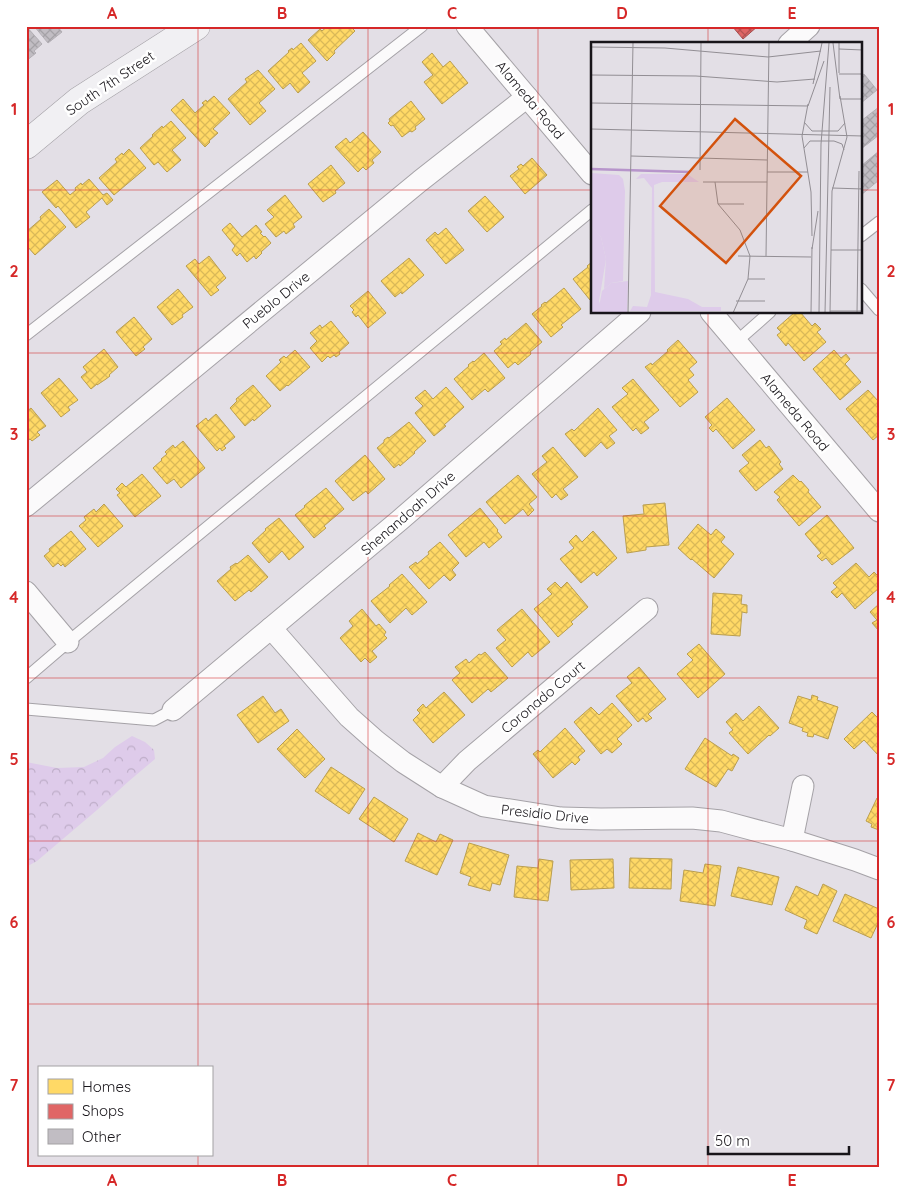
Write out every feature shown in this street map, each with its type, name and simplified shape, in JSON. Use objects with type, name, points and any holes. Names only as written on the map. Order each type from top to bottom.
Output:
[{"type":"main road","name":"South 7th Street","points":[[26,145],[79,101],[196,26]]},
{"type":"street","name":"Alameda Road","points":[[467,26],[591,173]]},
{"type":"street","points":[[791,42],[809,26]]},
{"type":"street","name":"Pueblo Drive","points":[[26,506],[420,181],[528,97]]},
{"type":"street","name":"Shenandoah Drive","points":[[173,710],[400,520],[638,314]]},
{"type":"street","name":"Alameda Road","points":[[713,314],[879,511]]},
{"type":"street","points":[[26,592],[68,642]]},
{"type":"street","name":"Coronado Court","points":[[442,788],[467,761],[647,609]]},
{"type":"street","name":"Presidio Drive","points":[[272,628],[349,717],[376,741],[442,788],[484,806],[561,818],[601,820],[692,818],[721,822],[792,840],[879,869]]},
{"type":"street","points":[[792,840],[802,786]]},
{"type":"lane","points":[[26,335],[422,26]]},
{"type":"lane","points":[[26,678],[591,211]]},
{"type":"lane","points":[[862,235],[879,222]]},
{"type":"lane","points":[[862,290],[879,310]]},
{"type":"lane","points":[[736,342],[768,314]]},
{"type":"lane","points":[[26,709],[154,720],[173,710]]},
{"type":"green space","points":[[132,736],[145,742],[154,750],[155,759],[37,861],[26,867],[26,762],[57,768],[84,767],[103,758],[115,747]]},
{"type":"building: Homes","points":[[328,26],[350,26],[355,31],[334,51],[335,53],[327,61],[308,40],[320,29],[322,31]]},
{"type":"building: Homes","points":[[301,43],[316,61],[302,73],[310,82],[298,93],[290,83],[283,89],[268,71],[288,51],[292,48],[293,50]]},
{"type":"building: Homes","points":[[432,53],[443,67],[450,61],[468,83],[442,104],[424,82],[433,75],[422,62]]},
{"type":"building: Homes","points":[[258,70],[275,89],[259,103],[266,111],[250,125],[228,99],[247,82],[245,79]]},
{"type":"building: Homes","points":[[214,96],[230,113],[213,129],[218,133],[205,147],[171,110],[183,99],[195,113],[204,105],[202,103],[206,100],[207,102]]},
{"type":"building: Homes","points":[[411,101],[425,119],[415,127],[416,129],[402,137],[393,125],[391,126],[388,123],[389,119]]},
{"type":"building: Homes","points":[[171,121],[186,138],[172,150],[181,160],[167,172],[158,162],[154,165],[140,148],[162,126],[163,128]]},
{"type":"building: Homes","points":[[363,132],[381,152],[372,160],[374,163],[366,170],[363,167],[358,172],[335,147],[346,138],[350,143]]},
{"type":"building: Homes","points":[[129,149],[146,168],[114,195],[99,178],[117,162],[115,159]]},
{"type":"building: Homes","points":[[532,158],[547,175],[525,194],[510,176],[519,169],[517,167],[521,164],[523,166]]},
{"type":"building: Homes","points":[[331,165],[345,183],[335,191],[336,193],[323,202],[308,184]]},
{"type":"building: Homes","points":[[89,179],[103,195],[107,193],[113,200],[107,205],[102,198],[86,212],[90,217],[76,228],[58,206],[56,208],[42,192],[57,180],[70,195],[76,190],[75,188]]},
{"type":"building: Homes","points":[[285,195],[302,217],[293,224],[295,227],[286,234],[284,231],[276,237],[265,224],[274,217],[267,210]]},
{"type":"building: Homes","points":[[485,196],[504,217],[487,232],[468,211]]},
{"type":"building: Homes","points":[[49,209],[66,227],[35,255],[26,245],[26,232]]},
{"type":"building: Homes","points":[[230,223],[242,237],[256,225],[262,232],[260,233],[271,243],[256,259],[254,256],[247,262],[240,253],[237,256],[232,250],[235,246],[222,230]]},
{"type":"building: Homes","points":[[446,228],[464,250],[446,264],[426,240],[435,232],[438,235]]},
{"type":"building: Homes","points":[[209,256],[226,278],[216,287],[219,290],[211,296],[186,266],[195,259],[199,264]]},
{"type":"building: Homes","points":[[409,258],[424,275],[402,294],[401,292],[395,297],[381,281]]},
{"type":"building: Homes","points":[[591,263],[590,300],[573,279]]},
{"type":"building: Homes","points":[[564,288],[581,309],[561,325],[563,327],[551,337],[532,314]]},
{"type":"building: Homes","points":[[178,289],[193,307],[172,325],[157,307]]},
{"type":"building: Homes","points":[[368,291],[386,313],[368,328],[358,315],[356,317],[352,312],[354,310],[350,306]]},
{"type":"building: Homes","points":[[793,314],[802,314],[812,326],[815,323],[821,329],[817,332],[826,342],[804,361],[788,343],[786,346],[777,335],[781,332],[777,328]]},
{"type":"building: Homes","points":[[134,317],[152,339],[143,347],[145,349],[136,356],[116,332]]},
{"type":"building: Homes","points":[[331,321],[349,343],[336,357],[334,355],[330,358],[328,356],[322,362],[310,348],[317,341],[310,333],[320,325],[322,328]]},
{"type":"building: Homes","points":[[526,323],[542,342],[518,365],[515,362],[508,368],[494,351],[502,344],[500,342],[505,338],[506,340]]},
{"type":"building: Homes","points":[[678,340],[697,362],[689,369],[694,375],[688,380],[698,392],[680,407],[645,367],[651,363],[652,365]]},
{"type":"building: Homes","points":[[104,349],[118,367],[110,376],[91,389],[81,377],[87,372],[83,367]]},
{"type":"building: Homes","points":[[295,350],[310,367],[280,391],[266,376],[281,362],[279,360],[284,356],[286,358]]},
{"type":"building: Homes","points":[[834,350],[841,358],[846,354],[850,359],[845,364],[861,382],[840,400],[813,369]]},
{"type":"building: Homes","points":[[484,353],[505,378],[488,392],[485,389],[472,400],[454,379]]},
{"type":"building: Homes","points":[[59,378],[78,400],[68,407],[70,410],[61,417],[41,393]]},
{"type":"building: Homes","points":[[633,379],[659,410],[644,422],[649,428],[641,434],[636,428],[633,431],[612,407],[628,394],[622,388]]},
{"type":"building: Homes","points":[[253,385],[271,406],[254,421],[253,419],[245,426],[230,408],[237,401],[236,399]]},
{"type":"building: Homes","points":[[446,387],[464,407],[434,436],[415,413],[423,406],[415,398],[425,390],[433,399]]},
{"type":"building: Homes","points":[[868,390],[879,402],[879,435],[873,440],[846,409]]},
{"type":"building: Homes","points":[[727,398],[755,430],[733,449],[716,429],[713,432],[709,428],[712,425],[705,417]]},
{"type":"building: Homes","points":[[31,408],[46,426],[37,432],[40,435],[32,441],[30,439],[26,442],[26,412]]},
{"type":"building: Homes","points":[[598,408],[617,430],[609,436],[615,443],[607,449],[601,442],[585,457],[565,434],[572,429],[574,431]]},
{"type":"building: Homes","points":[[216,414],[235,437],[224,446],[226,448],[222,451],[220,448],[217,451],[196,426],[206,418],[208,421]]},
{"type":"building: Homes","points":[[409,422],[426,441],[400,466],[399,464],[394,468],[377,448],[384,440]]},
{"type":"building: Homes","points":[[760,440],[766,448],[769,446],[781,462],[779,464],[783,469],[756,491],[739,471],[749,463],[742,455]]},
{"type":"building: Homes","points":[[183,441],[205,468],[181,488],[174,479],[167,484],[153,468],[167,454],[165,452],[173,445],[175,448]]},
{"type":"building: Homes","points":[[553,447],[578,477],[563,489],[568,495],[561,500],[556,494],[552,498],[532,474],[547,462],[542,456]]},
{"type":"building: Homes","points":[[365,455],[385,479],[368,494],[366,491],[353,501],[335,481]]},
{"type":"building: Homes","points":[[142,474],[161,496],[135,517],[117,495],[120,493],[116,489],[122,483],[126,487]]},
{"type":"building: Homes","points":[[518,475],[537,497],[529,504],[534,510],[528,516],[523,509],[505,524],[486,502]]},
{"type":"building: Homes","points":[[793,475],[809,490],[808,492],[821,507],[799,526],[777,500],[780,497],[774,492]]},
{"type":"building: Homes","points":[[326,488],[344,509],[324,526],[326,528],[314,538],[295,515]]},
{"type":"building: Homes","points":[[665,503],[669,545],[646,547],[646,550],[627,553],[623,516],[644,514],[643,505]]},
{"type":"building: Homes","points":[[104,504],[123,526],[98,547],[79,526],[86,520],[84,517],[94,509],[96,512]]},
{"type":"building: Homes","points":[[480,508],[502,537],[489,548],[484,542],[466,557],[448,535]]},
{"type":"building: Homes","points":[[827,515],[854,548],[832,565],[826,558],[822,561],[817,556],[821,553],[805,534]]},
{"type":"building: Homes","points":[[279,518],[304,547],[289,560],[282,551],[269,563],[252,543]]},
{"type":"building: Homes","points":[[698,524],[711,535],[716,529],[725,537],[721,542],[734,554],[714,578],[678,548]]},
{"type":"building: Homes","points":[[71,531],[86,549],[65,567],[63,564],[61,566],[58,563],[53,567],[44,556],[50,551],[49,549]]},
{"type":"building: Homes","points":[[593,531],[617,558],[597,576],[594,572],[581,583],[560,559],[574,548],[569,542],[576,535],[582,542]]},
{"type":"building: Homes","points":[[440,542],[459,563],[452,570],[456,575],[450,581],[444,575],[429,589],[409,567],[416,562],[417,564]]},
{"type":"building: Homes","points":[[248,555],[268,577],[251,592],[249,590],[235,601],[217,581],[231,569],[230,567]]},
{"type":"building: Homes","points":[[856,563],[869,577],[874,572],[879,577],[879,588],[855,609],[842,593],[837,598],[831,592],[837,587],[833,583]]},
{"type":"building: Homes","points":[[402,574],[427,602],[412,615],[406,608],[390,623],[371,601]]},
{"type":"building: Homes","points":[[555,582],[561,588],[567,582],[588,607],[558,637],[534,609],[552,594],[547,589]]},
{"type":"building: Homes","points":[[713,593],[742,595],[741,604],[747,605],[747,613],[742,612],[740,636],[711,634]]},
{"type":"building: Homes","points":[[879,604],[879,631],[872,623],[877,620],[870,612]]},
{"type":"building: Homes","points":[[362,609],[376,626],[379,624],[386,632],[384,635],[387,638],[372,651],[377,657],[370,663],[365,658],[361,662],[340,638],[353,626],[349,621]]},
{"type":"building: Homes","points":[[522,609],[550,642],[532,657],[528,652],[512,667],[496,648],[506,640],[497,630]]},
{"type":"building: Homes","points":[[699,644],[725,674],[698,698],[677,674],[693,660],[687,654]]},
{"type":"building: Homes","points":[[485,652],[508,678],[491,692],[488,689],[472,703],[452,680],[460,673],[455,667],[466,659],[469,663],[479,654],[481,655]]},
{"type":"building: Homes","points":[[639,667],[666,699],[648,714],[652,718],[646,722],[643,718],[638,722],[616,696],[632,683],[627,677]]},
{"type":"building: Homes","points":[[444,692],[465,715],[433,743],[413,720],[420,713],[417,710],[423,704],[426,708]]},
{"type":"building: Homes","points":[[812,695],[818,697],[817,700],[838,707],[828,739],[814,734],[813,737],[807,736],[808,733],[802,731],[803,728],[789,723],[798,696],[811,700]]},
{"type":"building: Homes","points":[[263,696],[275,713],[281,709],[289,721],[258,743],[237,715]]},
{"type":"building: Homes","points":[[612,703],[632,725],[617,739],[622,744],[612,753],[607,749],[601,754],[574,722],[591,707],[599,715]]},
{"type":"building: Homes","points":[[759,706],[779,728],[748,754],[729,733],[733,730],[726,722],[736,713],[743,721]]},
{"type":"building: Homes","points":[[872,712],[879,717],[879,756],[864,740],[854,749],[844,739]]},
{"type":"building: Homes","points":[[565,728],[585,751],[578,757],[580,760],[575,765],[572,762],[553,778],[533,754],[538,750],[540,752]]},
{"type":"building: Homes","points":[[297,729],[325,759],[305,778],[277,749]]},
{"type":"building: Homes","points":[[705,738],[732,756],[733,754],[739,758],[732,771],[728,769],[716,787],[685,769]]},
{"type":"building: Homes","points":[[331,767],[365,789],[349,814],[315,791]]},
{"type":"building: Homes","points":[[374,797],[408,819],[394,842],[359,819]]},
{"type":"building: Homes","points":[[877,798],[879,799],[879,830],[871,827],[872,824],[866,821]]},
{"type":"building: Homes","points":[[418,833],[436,842],[440,834],[453,840],[437,875],[405,861]]},
{"type":"building: Homes","points":[[469,843],[509,855],[500,885],[492,883],[490,891],[468,885],[471,877],[460,873]]},
{"type":"building: Homes","points":[[630,858],[672,859],[671,889],[629,888]]},
{"type":"building: Homes","points":[[539,859],[553,861],[548,901],[514,897],[517,866],[538,868]]},
{"type":"building: Homes","points":[[613,859],[614,888],[571,890],[570,860]]},
{"type":"building: Homes","points":[[705,864],[721,866],[715,906],[680,901],[684,870],[703,873]]},
{"type":"building: Homes","points":[[738,867],[779,877],[772,905],[731,896]]},
{"type":"building: Homes","points":[[823,884],[837,891],[817,934],[804,928],[807,920],[785,910],[796,886],[818,896]]},
{"type":"building: Homes","points":[[845,894],[879,909],[879,921],[871,938],[833,921]]},
{"type":"building: Shops","points":[[732,26],[758,26],[743,39]]},
{"type":"building: Other","points":[[26,26],[42,44],[34,51],[36,53],[26,61]]},
{"type":"building: Other","points":[[34,26],[57,26],[62,32],[48,43]]},
{"type":"building: Other","points":[[864,74],[877,90],[862,102],[862,75]]},
{"type":"building: Other","points":[[879,107],[879,135],[862,148],[862,120]]},
{"type":"building: Other","points":[[879,151],[879,180],[862,194],[862,165]]}]
